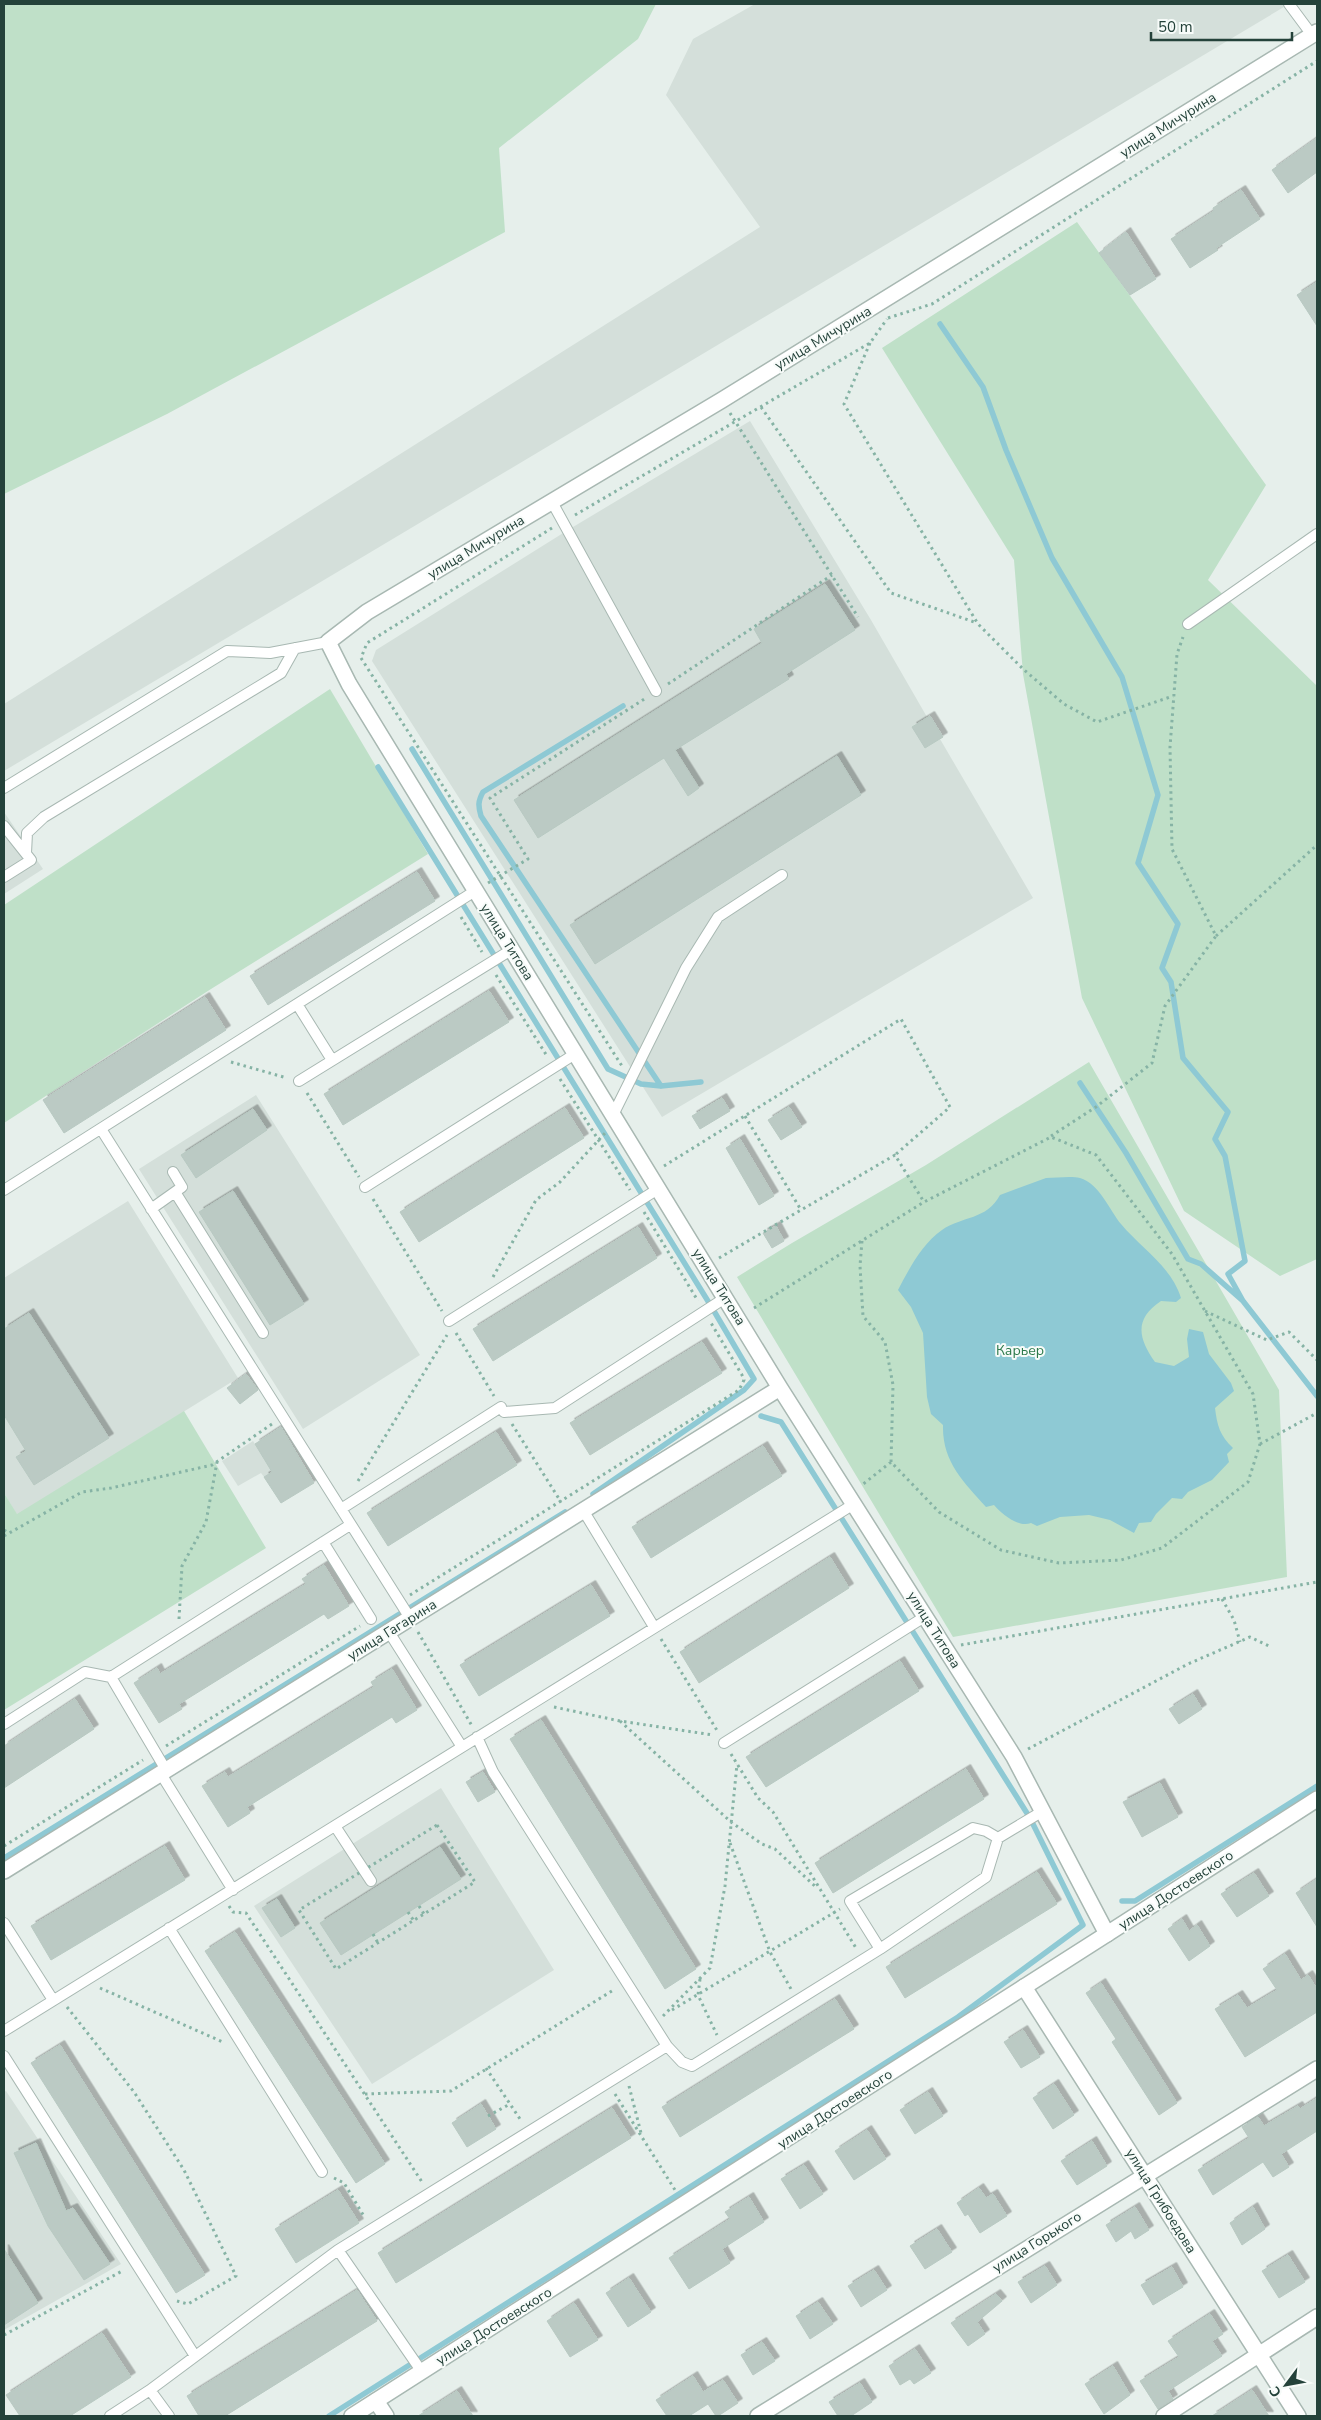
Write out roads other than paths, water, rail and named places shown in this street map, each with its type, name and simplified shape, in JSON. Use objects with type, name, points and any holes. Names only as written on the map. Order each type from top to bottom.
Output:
[{"type":"street","name":"улица Мичурина","points":[[328,642],[367,612],[722,400],[1316,36]]},
{"type":"street","name":"улица Титова","points":[[328,642],[349,684],[780,1388],[1014,1757],[1107,1934]]},
{"type":"street","name":"улица Гагарина","points":[[4,1871],[780,1388]]},
{"type":"street","name":"улица Достоевского","points":[[352,2416],[685,2206],[1317,1799]]},
{"type":"street","name":"улица Грибоедова","points":[[1024,1987],[1298,2416]]},
{"type":"street","name":"улица Горького","points":[[758,2416],[1317,2069]]},
{"type":"street","points":[[1164,2416],[1317,2317]]},
{"type":"street","points":[[376,2401],[386,2416]]},
{"type":"lane","points":[[1289,4],[1316,36]]},
{"type":"lane","points":[[552,502],[656,692]]},
{"type":"lane","points":[[1188,624],[1317,534]]},
{"type":"lane","points":[[4,788],[227,651],[270,654],[328,642]]},
{"type":"lane","points":[[26,853],[27,834],[44,817],[281,673],[296,648]]},
{"type":"lane","points":[[4,826],[31,860],[4,877]]},
{"type":"lane","points":[[613,1115],[624,1095],[637,1063],[686,968],[718,917],[782,875]]},
{"type":"lane","points":[[4,1190],[475,891]]},
{"type":"lane","points":[[299,1081],[512,950]]},
{"type":"lane","points":[[297,1004],[332,1060]]},
{"type":"lane","points":[[365,1187],[576,1054]]},
{"type":"lane","points":[[101,1129],[410,1618]]},
{"type":"lane","points":[[151,1209],[182,1187],[172,1172]]},
{"type":"lane","points":[[449,1321],[658,1189]]},
{"type":"lane","points":[[175,1192],[263,1332]]},
{"type":"lane","points":[[340,1509],[503,1409],[555,1408],[725,1298]]},
{"type":"lane","points":[[4,2031],[854,1504]]},
{"type":"lane","points":[[583,1510],[654,1627]]},
{"type":"lane","points":[[4,1724],[85,1672],[111,1677],[350,1525]]},
{"type":"lane","points":[[324,1542],[371,1619]]},
{"type":"lane","points":[[724,1743],[926,1616]]},
{"type":"lane","points":[[389,1632],[462,1747]]},
{"type":"lane","points":[[111,1677],[156,1752],[164,1772],[232,1890]]},
{"type":"lane","points":[[477,1737],[493,1772],[667,2046],[682,2062],[692,2066],[880,1949],[986,1877],[998,1838],[1043,1811]]},
{"type":"lane","points":[[335,1826],[371,1881]]},
{"type":"lane","points":[[880,1949],[850,1901],[973,1828],[986,1831],[998,1838]]},
{"type":"lane","points":[[4,1923],[56,1998]]},
{"type":"lane","points":[[169,1928],[322,2172]]},
{"type":"lane","points":[[110,2416],[150,2390],[338,2250],[667,2046]]},
{"type":"lane","points":[[4,2056],[195,2356]]},
{"type":"lane","points":[[338,2250],[422,2372]]},
{"type":"lane","points":[[150,2390],[169,2416]]},
{"type":"water","points":[[1046,1178],[1080,1178],[1093,1185],[1121,1224],[1170,1276],[1181,1298],[1176,1302],[1161,1301],[1146,1315],[1143,1322],[1142,1337],[1155,1362],[1174,1366],[1189,1357],[1187,1339],[1189,1329],[1203,1332],[1209,1354],[1231,1383],[1234,1391],[1215,1408],[1220,1430],[1233,1448],[1227,1454],[1229,1462],[1212,1480],[1188,1492],[1182,1499],[1172,1498],[1156,1514],[1151,1522],[1139,1523],[1134,1533],[1110,1520],[1089,1515],[1060,1517],[1037,1526],[1031,1523],[1021,1524],[1006,1516],[994,1505],[986,1507],[962,1480],[950,1461],[946,1450],[943,1425],[931,1414],[927,1397],[923,1333],[911,1307],[898,1290],[911,1265],[922,1250],[942,1230],[988,1209],[1000,1195]]},
{"type":"waterway","points":[[940,324],[983,387],[1006,450],[1052,558],[1122,677],[1158,795],[1138,863],[1178,924],[1162,968],[1171,982],[1183,1058],[1228,1112],[1215,1139],[1225,1156],[1245,1261],[1228,1274],[1243,1301]]},
{"type":"waterway","points":[[623,706],[483,792],[479,806],[481,816],[661,1086]]},
{"type":"waterway","points":[[412,749],[608,1069],[641,1084],[661,1086],[701,1082]]},
{"type":"waterway","points":[[378,767],[711,1306],[754,1379],[744,1390],[593,1494]]},
{"type":"waterway","points":[[1080,1083],[1126,1153],[1188,1259],[1201,1264],[1243,1301],[1317,1396]]},
{"type":"waterway","points":[[329,2416],[958,2017],[1083,1925],[1030,1818],[781,1422],[761,1416]]},
{"type":"waterway","points":[[4,1858],[565,1512]]},
{"type":"waterway","points":[[1122,1901],[1135,1901],[1317,1786]]},
{"type":"park label","name":"Карьер","points":[[1020,1350]]}]
